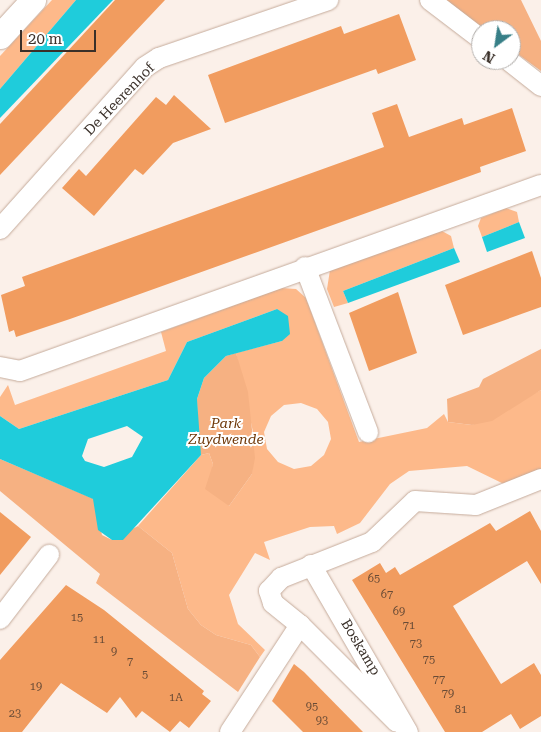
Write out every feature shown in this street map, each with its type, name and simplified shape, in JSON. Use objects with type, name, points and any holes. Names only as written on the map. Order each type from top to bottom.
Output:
[{"type":"street","points":[[0,36],[33,0]]},
{"type":"street","name":"De Heerenhof","points":[[0,229],[146,67],[160,58],[328,0]]},
{"type":"street","points":[[430,0],[471,31]]},
{"type":"street","points":[[521,70],[541,86]]},
{"type":"street","points":[[0,366],[20,371],[305,268],[541,186]]},
{"type":"street","points":[[305,268],[368,432]]},
{"type":"street","name":"Boskamp","points":[[408,732],[300,625],[273,603],[269,591],[281,578],[372,542],[415,501],[476,505],[541,479]]},
{"type":"street","points":[[0,619],[49,555]]},
{"type":"street","name":"Boskamp","points":[[311,565],[408,732]]},
{"type":"street","points":[[230,732],[300,625]]},
{"type":"shaded area","points":[[52,0],[76,0],[0,89],[0,56]]},
{"type":"shaded area","points":[[506,208],[517,212],[519,222],[482,237],[478,226],[481,218]]},
{"type":"shaded area","points":[[442,231],[451,236],[454,248],[343,291],[348,303],[334,307],[327,289],[330,270]]},
{"type":"shaded area","points":[[281,288],[296,289],[306,298],[359,442],[427,428],[444,414],[448,422],[472,425],[541,390],[541,473],[508,486],[467,466],[409,471],[390,484],[360,523],[337,534],[334,526],[310,527],[264,542],[270,560],[255,553],[229,595],[238,624],[265,650],[260,657],[251,645],[216,635],[201,625],[188,609],[172,553],[138,526],[201,455],[209,453],[213,464],[211,477],[229,506],[252,474],[253,432],[236,353],[282,341],[277,309],[187,342],[168,380],[19,429],[0,416],[0,397],[8,385],[15,405],[166,351],[161,332]],"holes":[[[301,403],[317,409],[328,422],[331,439],[324,455],[311,466],[294,469],[278,462],[267,449],[264,432],[271,416],[284,405]]]},
{"type":"green space","points":[[446,0],[521,0],[541,41],[541,71],[521,56],[521,20],[472,20]]},
{"type":"green space","points":[[541,349],[541,390],[492,421],[472,425],[448,422],[447,399],[479,387],[483,379]]},
{"type":"green space","name":"Park Zuydwende","points":[[236,353],[248,392],[255,458],[252,474],[229,506],[205,489],[213,464],[209,453],[201,455],[198,444],[197,399],[204,378],[226,356]]},
{"type":"green space","points":[[0,459],[94,499],[102,535],[112,540],[138,526],[172,553],[188,609],[201,625],[216,635],[251,645],[260,657],[238,692],[96,583],[100,574],[0,491]]},
{"type":"water","points":[[76,0],[113,0],[0,118],[0,89]]},
{"type":"water","points":[[519,222],[525,238],[487,252],[482,237]]},
{"type":"water","points":[[454,248],[460,262],[348,303],[343,291]]},
{"type":"water","points":[[277,309],[288,316],[290,334],[282,341],[226,356],[204,378],[197,399],[201,455],[123,540],[112,540],[98,530],[93,499],[0,459],[0,416],[19,429],[168,380],[187,342]],"holes":[[[127,426],[143,437],[132,457],[104,467],[85,461],[82,456],[88,439]]]},
{"type":"building","points":[[115,0],[165,0],[0,175],[0,124]]},
{"type":"building","points":[[399,14],[416,60],[378,74],[376,69],[225,123],[208,75],[341,26],[344,34]]},
{"type":"building","points":[[174,95],[211,129],[173,143],[143,175],[135,169],[94,216],[62,188],[79,169],[86,176],[156,97],[166,105]]},
{"type":"building","points":[[397,104],[409,137],[462,118],[464,125],[512,108],[526,151],[480,167],[481,172],[70,319],[16,337],[14,330],[9,332],[1,295],[25,286],[22,277],[384,147],[372,113]]},
{"type":"building","points":[[532,251],[541,278],[541,307],[463,335],[445,285]]},
{"type":"building","points":[[398,292],[417,353],[369,371],[349,313]]},
{"type":"building","points":[[530,511],[541,531],[541,584],[527,561],[453,606],[501,684],[534,663],[541,675],[541,716],[520,729],[511,714],[482,732],[445,732],[352,580],[380,563],[386,573],[395,567],[400,575],[490,523],[496,531]]},
{"type":"building","points":[[0,512],[31,537],[0,575]]},
{"type":"building","points":[[66,585],[104,610],[204,691],[202,694],[211,701],[189,728],[180,721],[170,732],[142,711],[136,718],[120,697],[107,713],[61,683],[22,732],[0,732],[0,660]]},
{"type":"building","points":[[294,664],[363,732],[303,732],[272,701]]}]
